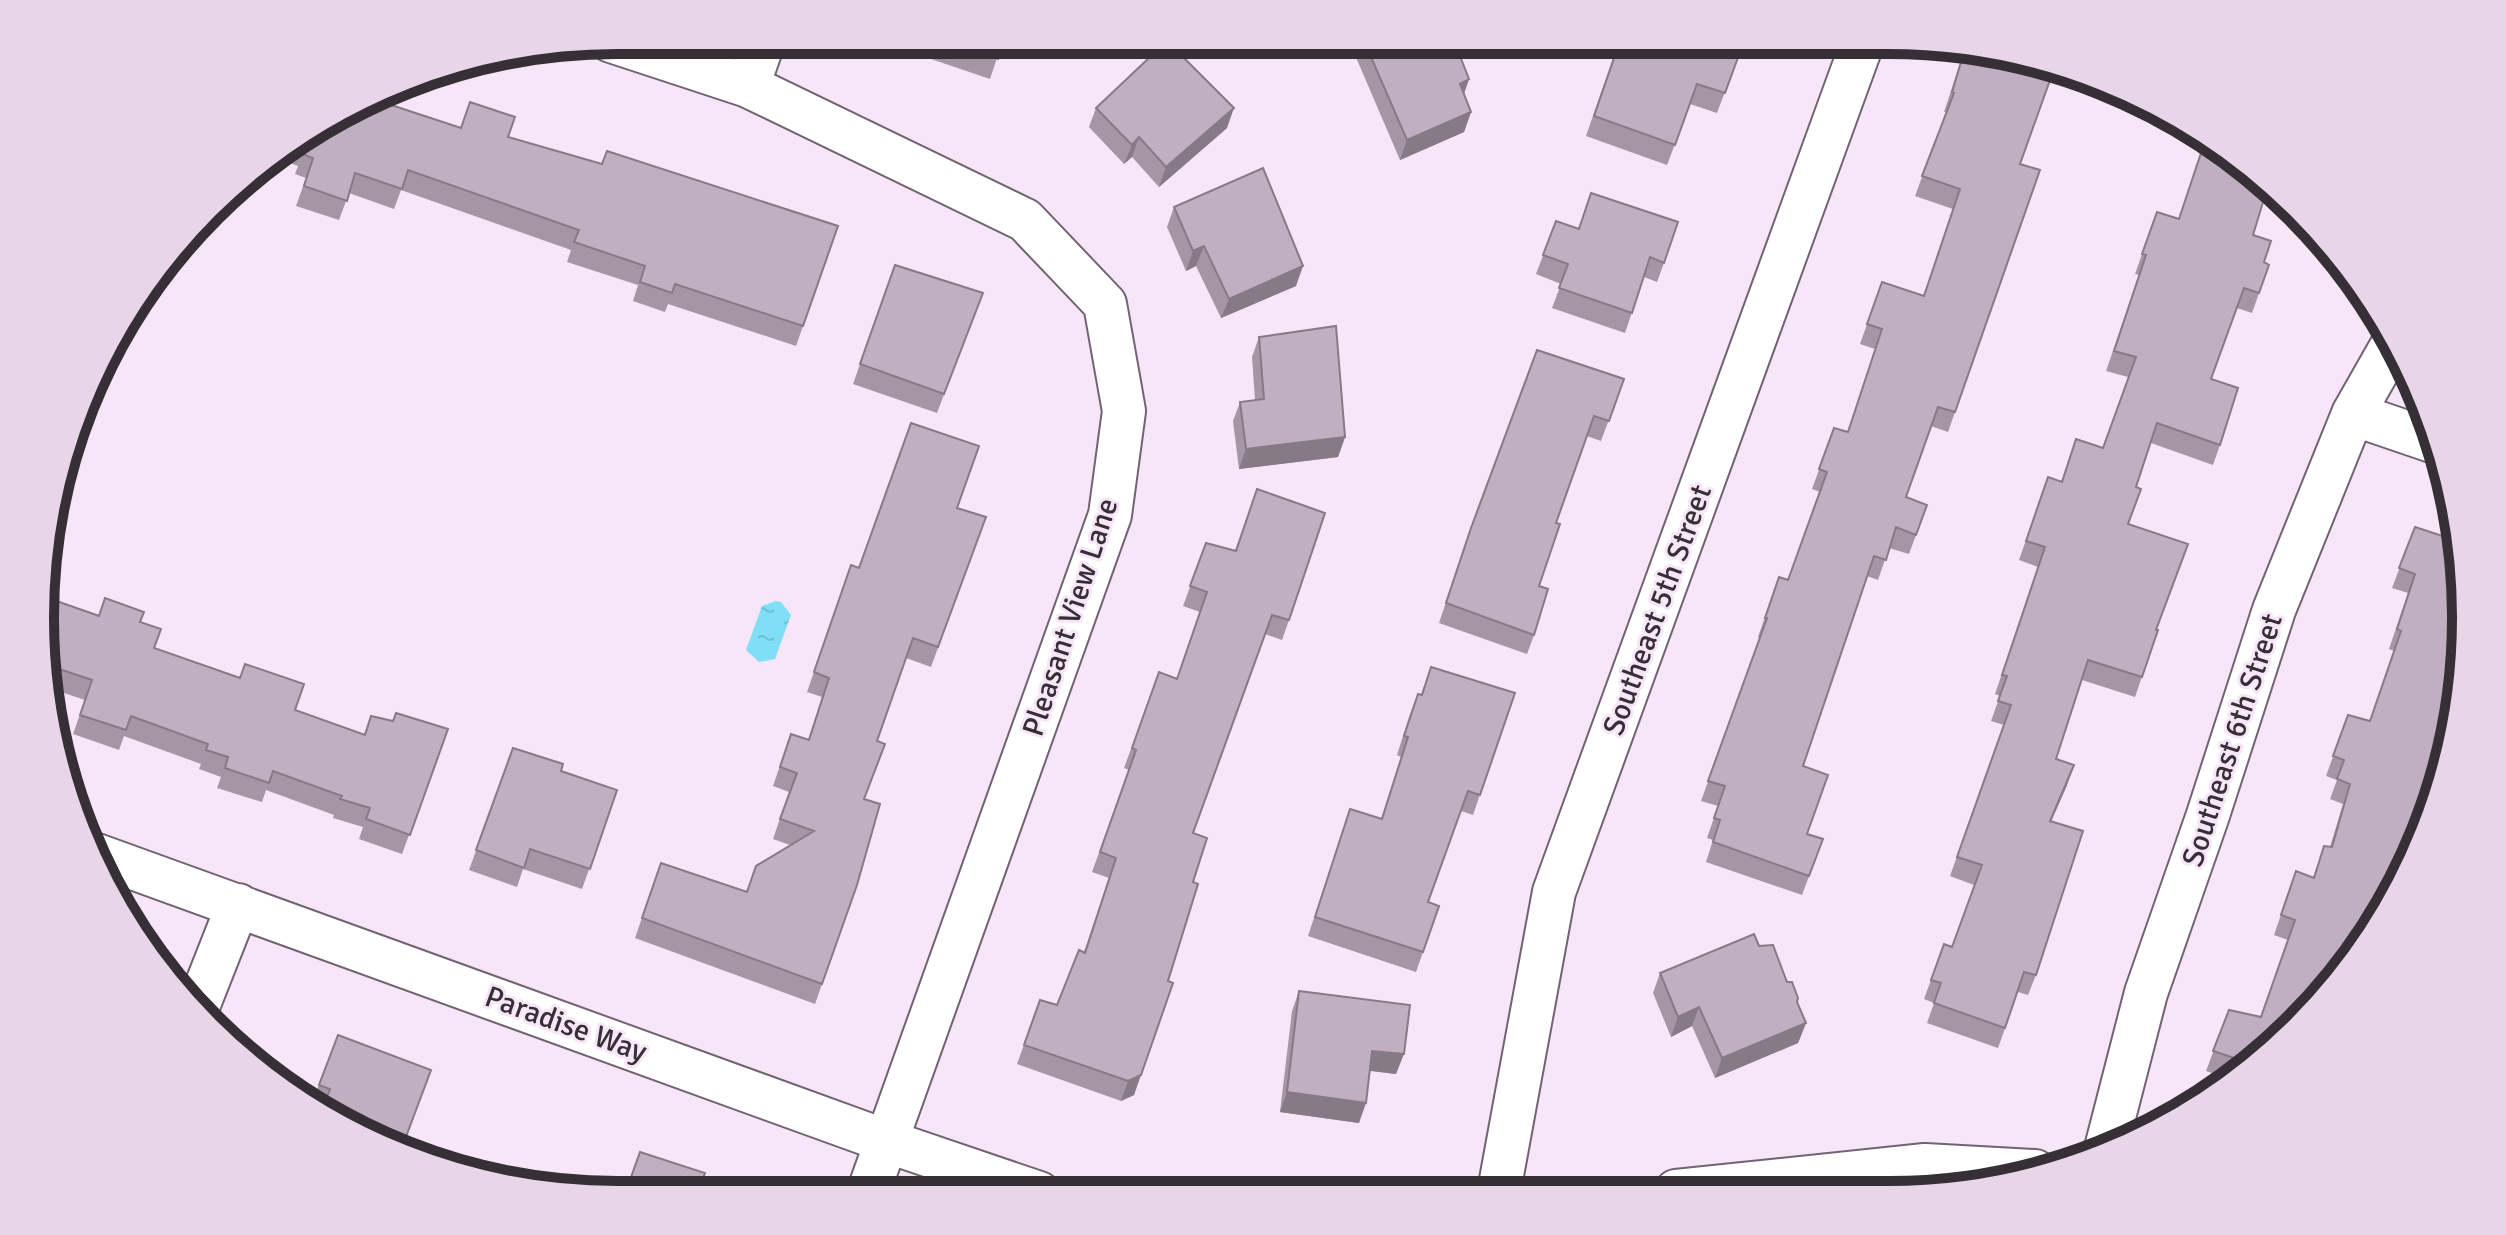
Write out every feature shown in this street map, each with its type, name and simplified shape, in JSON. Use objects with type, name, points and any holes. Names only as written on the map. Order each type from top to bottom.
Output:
[{"type":"street","name":"Pleasant View Lane","points":[[651,54],[748,86],[1025,220],[1105,304],[1124,411],[1110,515],[872,1181]]},
{"type":"street","points":[[748,86],[759,54]]},
{"type":"street","name":"Southeast 5th Street","points":[[1501,1181],[1554,892],[1858,54]]},
{"type":"street","name":"Southeast 6th Street","points":[[2109,1136],[2146,993],[2274,610],[2353,414],[2387,355]]},
{"type":"street","points":[[2353,414],[2423,438]]},
{"type":"street","name":"Paradise Way","points":[[109,859],[1004,1181]]},
{"type":"street","points":[[202,997],[238,905]]},
{"type":"street","points":[[1772,1181],[1925,1165],[2002,1169]]},
{"type":"water","points":[[781,602],[791,615],[775,659],[759,662],[746,650],[762,606]]},
{"type":"building","points":[[983,54],[999,54],[998,59]]},
{"type":"building","points":[[1153,54],[1180,54],[1234,108],[1166,167],[1139,137],[1132,145],[1096,108]]},
{"type":"building","points":[[1370,54],[1459,54],[1469,79],[1460,84],[1471,112],[1407,140]]},
{"type":"building","points":[[1615,54],[1739,54],[1725,93],[1697,84],[1675,145],[1594,116]]},
{"type":"building","points":[[1962,59],[2051,78],[2020,164],[2040,170],[1955,412],[1938,407],[1906,497],[1927,505],[1916,535],[1896,527],[1886,560],[1874,556],[1803,766],[1828,775],[1807,834],[1823,839],[1809,876],[1713,842],[1720,820],[1714,818],[1725,786],[1708,781],[1779,577],[1788,580],[1827,472],[1819,469],[1834,428],[1848,432],[1882,329],[1867,324],[1882,282],[1924,296],[1960,189],[1922,176]]},
{"type":"building","points":[[470,102],[515,117],[508,137],[602,164],[607,151],[838,226],[803,326],[675,284],[672,293],[640,282],[645,266],[574,242],[579,230],[408,170],[402,189],[355,173],[347,201],[304,186],[313,158],[302,154],[304,149],[336,129],[387,104],[461,128]]},
{"type":"building","points":[[2202,149],[2264,198],[2253,235],[2271,241],[2264,262],[2269,265],[2259,293],[2244,288],[2211,379],[2238,388],[2220,445],[2157,423],[2136,487],[2141,489],[2128,524],[2188,544],[2142,677],[2088,660],[2056,759],[2074,765],[2050,821],[2083,831],[2036,975],[2024,972],[2005,1028],[1934,1003],[1941,983],[1931,980],[1944,944],[1952,947],[1982,865],[1957,857],[2011,705],[1998,701],[2007,676],[2002,675],[2045,547],[2026,541],[2048,477],[2062,482],[2076,439],[2103,448],[2136,357],[2114,351],[2146,255],[2142,254],[2157,212],[2179,219]]},
{"type":"building","points":[[1263,168],[1303,266],[1229,299],[1204,246],[1193,251],[1174,207]]},
{"type":"building","points":[[1591,193],[1678,222],[1664,263],[1650,257],[1632,313],[1559,288],[1568,264],[1543,255],[1556,221],[1579,229]]},
{"type":"building","points":[[895,265],[983,293],[944,394],[860,364]]},
{"type":"building","points":[[1336,326],[1345,437],[1246,449],[1240,402],[1264,399],[1259,337]]},
{"type":"building","points":[[1537,350],[1624,379],[1609,421],[1594,416],[1556,523],[1560,524],[1539,586],[1548,589],[1534,635],[1446,603]]},
{"type":"building","points":[[911,423],[979,446],[957,508],[986,517],[938,647],[913,638],[877,741],[885,744],[864,799],[880,804],[857,885],[822,984],[642,918],[661,863],[747,892],[756,866],[814,831],[780,819],[797,773],[780,767],[791,734],[809,740],[829,678],[814,672],[851,565],[859,568]]},
{"type":"building","points":[[1257,489],[1325,513],[1289,620],[1272,615],[1193,833],[1207,838],[1193,882],[1198,884],[1168,981],[1173,983],[1141,1075],[1128,1081],[1024,1045],[1040,1000],[1057,1005],[1079,950],[1085,953],[1116,858],[1100,852],[1136,750],[1132,748],[1159,672],[1177,679],[1207,592],[1190,586],[1206,543],[1236,551]]},
{"type":"building","points":[[2415,527],[2446,537],[2452,618],[2447,691],[2433,763],[2409,833],[2377,899],[2336,961],[2312,989],[2238,1059],[2213,1051],[2229,1010],[2261,1017],[2295,920],[2281,915],[2296,871],[2314,878],[2324,846],[2332,847],[2350,784],[2337,779],[2344,760],[2333,756],[2348,715],[2370,721],[2401,631],[2397,629],[2415,574],[2399,568]]},
{"type":"building","points":[[105,598],[144,612],[140,622],[161,629],[154,648],[240,678],[245,664],[304,684],[295,710],[365,735],[371,716],[393,721],[396,713],[448,729],[410,835],[366,819],[370,808],[273,771],[269,783],[225,768],[228,757],[206,750],[208,744],[131,716],[126,730],[80,715],[92,680],[57,668],[54,600],[99,616]]},
{"type":"building","points":[[1431,667],[1515,693],[1480,795],[1468,791],[1428,902],[1439,906],[1423,952],[1315,917],[1350,809],[1382,819],[1408,737],[1404,736]]},
{"type":"building","points":[[513,748],[563,764],[561,771],[617,790],[590,869],[530,849],[524,868],[476,850]]},
{"type":"building","points":[[1754,934],[1759,946],[1773,945],[1787,982],[1792,982],[1806,1023],[1722,1058],[1699,1007],[1678,1017],[1660,973]]},
{"type":"building","points":[[1299,991],[1410,1005],[1404,1054],[1372,1051],[1366,1103],[1287,1092]]},
{"type":"building","points":[[338,1035],[431,1070],[405,1139],[326,1100],[330,1089],[319,1085]]},
{"type":"building","points":[[640,1152],[705,1173],[702,1181],[630,1181]]}]
